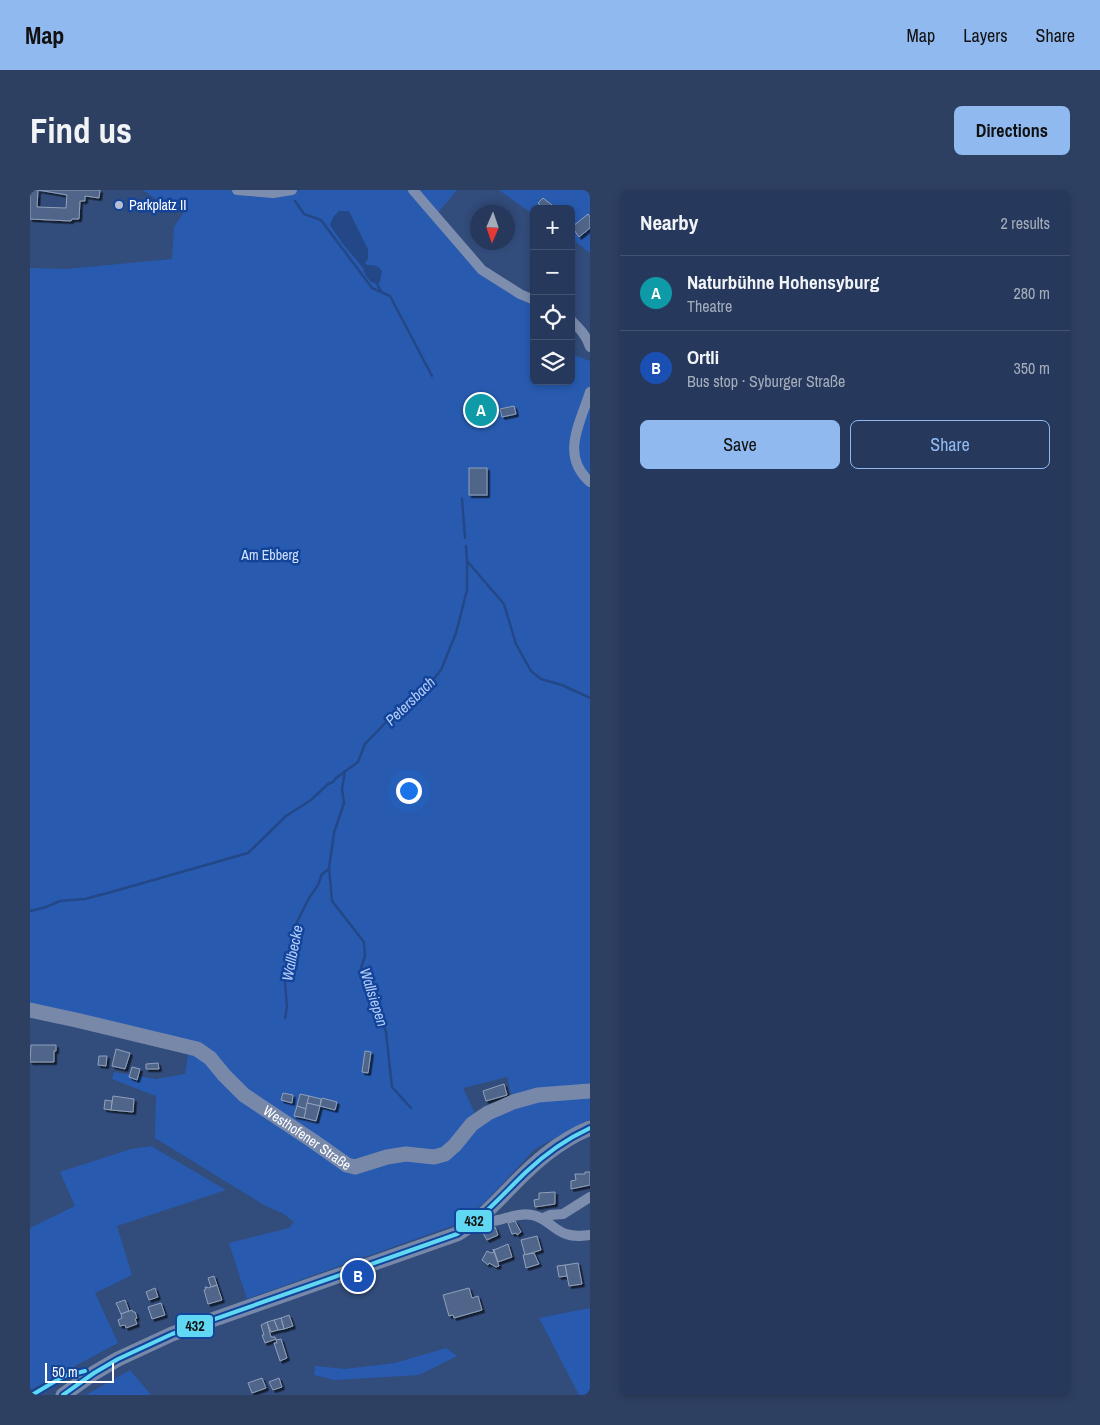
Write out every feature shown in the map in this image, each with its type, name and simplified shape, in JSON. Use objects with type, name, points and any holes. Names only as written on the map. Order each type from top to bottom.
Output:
[{"type":"street","points":[[237,190],[273,193],[292,190]]},
{"type":"street","points":[[413,190],[482,270],[530,298]]},
{"type":"street","points":[[575,325],[584,335],[590,347]]},
{"type":"street","points":[[590,392],[575,435],[574,449],[576,464],[590,482]]},
{"type":"street","name":"Westhofener Straße","points":[[30,1010],[198,1049],[210,1058],[244,1096],[347,1165],[355,1167],[387,1157],[406,1154],[440,1156],[456,1145],[472,1124],[488,1113],[513,1102],[538,1095],[590,1091]]},
{"type":"street","points":[[63,1395],[118,1359],[172,1334],[457,1234],[478,1220],[544,1155],[559,1144],[590,1128]]},
{"type":"street","points":[[478,1220],[492,1222],[516,1214],[541,1217],[563,1214],[590,1197]]},
{"type":"street","points":[[541,1217],[566,1234],[590,1235]]},
{"type":"green space","name":"Am Ebberg","points":[[143,190],[457,190],[435,216],[471,259],[530,304],[530,385],[575,385],[575,355],[590,361],[590,1119],[535,1149],[484,1203],[455,1225],[247,1299],[229,1243],[289,1228],[294,1222],[284,1214],[264,1205],[155,1138],[156,1096],[112,1079],[114,1072],[156,1079],[185,1074],[190,1044],[30,1006],[30,268],[67,269],[172,259],[174,227],[184,212],[157,200]],"holes":[[[507,1077],[514,1106],[481,1126],[463,1088]]]},
{"type":"green space","points":[[499,190],[590,190],[590,253],[575,241],[575,205],[530,205],[530,212]]},
{"type":"green space","points":[[151,1146],[226,1190],[117,1226],[132,1275],[95,1293],[118,1343],[30,1390],[30,1228],[75,1206],[60,1172],[131,1149]]},
{"type":"green space","points":[[590,1308],[590,1395],[579,1395],[539,1318]]},
{"type":"green space","points":[[446,1348],[457,1356],[419,1375],[334,1380],[314,1375],[315,1366],[345,1369],[395,1363]]},
{"type":"green space","points":[[130,1370],[151,1395],[86,1395]]},
{"type":"shaded area","points":[[339,211],[349,211],[368,249],[368,259],[365,263],[377,266],[382,271],[380,282],[377,284],[371,282],[366,276],[363,268],[330,225],[333,217]]},
{"type":"building","points":[[30,190],[38,190],[100,190],[99,198],[85,196],[85,201],[80,201],[79,219],[72,219],[71,221],[30,219]],"holes":[[[38,190],[67,195],[66,208],[37,207]]]},
{"type":"building","points":[[543,198],[552,205],[540,205],[538,203]]},
{"type":"building","points":[[588,214],[590,217],[590,228],[579,237],[575,231],[575,225]]},
{"type":"building","points":[[514,406],[516,414],[502,417],[500,409]]},
{"type":"building","points":[[469,468],[487,468],[487,495],[469,495]]},
{"type":"building","points":[[31,1045],[56,1045],[54,1062],[30,1062]]},
{"type":"building","points":[[116,1049],[130,1053],[125,1069],[112,1066]]},
{"type":"building","points":[[365,1051],[371,1052],[368,1073],[362,1072]]},
{"type":"building","points":[[99,1056],[107,1056],[106,1066],[98,1065]]},
{"type":"building","points":[[158,1063],[159,1069],[146,1069],[146,1064]]},
{"type":"building","points":[[132,1067],[140,1069],[137,1080],[129,1077]]},
{"type":"building","points":[[504,1084],[507,1095],[486,1101],[483,1091]]},
{"type":"building","points":[[283,1093],[293,1095],[292,1103],[281,1100]]},
{"type":"building","points":[[300,1094],[309,1096],[306,1109],[297,1106]]},
{"type":"building","points":[[113,1096],[134,1099],[133,1112],[111,1110]]},
{"type":"building","points":[[309,1096],[321,1099],[320,1106],[307,1103]]},
{"type":"building","points":[[322,1098],[337,1102],[335,1110],[320,1106]]},
{"type":"building","points":[[105,1100],[112,1101],[111,1110],[104,1109]]},
{"type":"building","points":[[307,1103],[320,1106],[316,1121],[304,1118]]},
{"type":"building","points":[[297,1106],[306,1109],[304,1118],[294,1116]]},
{"type":"building","points":[[585,1172],[590,1172],[590,1185],[571,1189],[571,1181],[576,1180],[575,1174],[585,1174]]},
{"type":"building","points":[[555,1192],[555,1204],[535,1207],[534,1200],[539,1199],[539,1193]]},
{"type":"building","points":[[515,1221],[521,1232],[517,1235],[516,1233],[512,1234],[508,1223]]},
{"type":"building","points":[[495,1227],[498,1235],[487,1240],[483,1233]]},
{"type":"building","points":[[537,1236],[541,1250],[525,1255],[521,1240]]},
{"type":"building","points":[[508,1244],[512,1257],[498,1262],[494,1250]]},
{"type":"building","points":[[493,1249],[499,1266],[496,1267],[489,1263],[488,1265],[482,1260],[487,1251],[494,1252]]},
{"type":"building","points":[[534,1253],[539,1264],[526,1268],[523,1255]]},
{"type":"building","points":[[578,1263],[582,1284],[569,1286],[565,1265]]},
{"type":"building","points":[[565,1265],[567,1276],[559,1277],[557,1266]]},
{"type":"building","points":[[214,1276],[217,1285],[211,1287],[208,1278]]},
{"type":"building","points":[[217,1285],[222,1300],[208,1304],[204,1290],[206,1289],[205,1287]]},
{"type":"building","points":[[155,1288],[158,1297],[149,1300],[146,1292]]},
{"type":"building","points":[[469,1288],[472,1298],[478,1296],[482,1310],[454,1318],[453,1315],[449,1316],[443,1295]]},
{"type":"building","points":[[125,1300],[129,1311],[121,1314],[116,1303]]},
{"type":"building","points":[[161,1303],[165,1315],[152,1319],[148,1307]]},
{"type":"building","points":[[132,1310],[135,1312],[137,1324],[126,1328],[125,1325],[120,1326],[118,1320],[122,1318],[121,1314]]},
{"type":"building","points":[[289,1315],[293,1326],[284,1329],[281,1318]]},
{"type":"building","points":[[281,1318],[284,1329],[278,1330],[274,1320]]},
{"type":"building","points":[[274,1320],[278,1330],[271,1332],[267,1322]]},
{"type":"building","points":[[267,1322],[271,1337],[276,1339],[265,1343],[261,1325]]},
{"type":"building","points":[[281,1339],[287,1358],[280,1361],[274,1343],[277,1343],[276,1340]]},
{"type":"building","points":[[262,1378],[266,1388],[252,1393],[248,1383]]},
{"type":"building","points":[[279,1378],[282,1387],[273,1390],[269,1382]]},
{"type":"waterway","points":[[295,201],[304,214],[321,220],[372,288],[390,296],[432,376]]},
{"type":"waterway","points":[[377,284],[381,291]]},
{"type":"waterway","points":[[462,499],[465,538]]},
{"type":"waterway","points":[[466,546],[467,561],[504,604],[516,644],[531,671],[541,679],[562,685],[590,698]]},
{"type":"waterway","name":"Petersbach","points":[[30,911],[60,901],[85,899],[248,853],[286,816],[311,800],[328,784],[358,762],[365,744],[392,716],[428,686],[441,670],[456,633],[467,590],[467,561]]},
{"type":"waterway","name":"Wallsiepen","points":[[345,771],[342,789],[344,803],[334,833],[329,868],[332,901],[364,942],[365,956],[361,968],[386,1032],[392,1087],[411,1108]]},
{"type":"waterway","name":"Wallbecke","points":[[285,1018],[287,1007],[286,973],[293,956],[295,926],[318,885],[322,874],[329,869]]},
{"type":"transit line","name":"432","points":[[63,1395],[118,1359],[172,1334],[457,1234],[485,1212],[526,1172],[556,1147],[590,1128]]},
{"type":"transit line","name":"432","points":[[32,1395],[64,1376],[85,1371]]},
{"type":"place","name":"Parkplatz II","points":[[119,205]]},
{"type":"place","name":"Naturbühne Hohensyburg","points":[[481,410]]},
{"type":"place","name":"Ortli","points":[[358,1276]]}]
